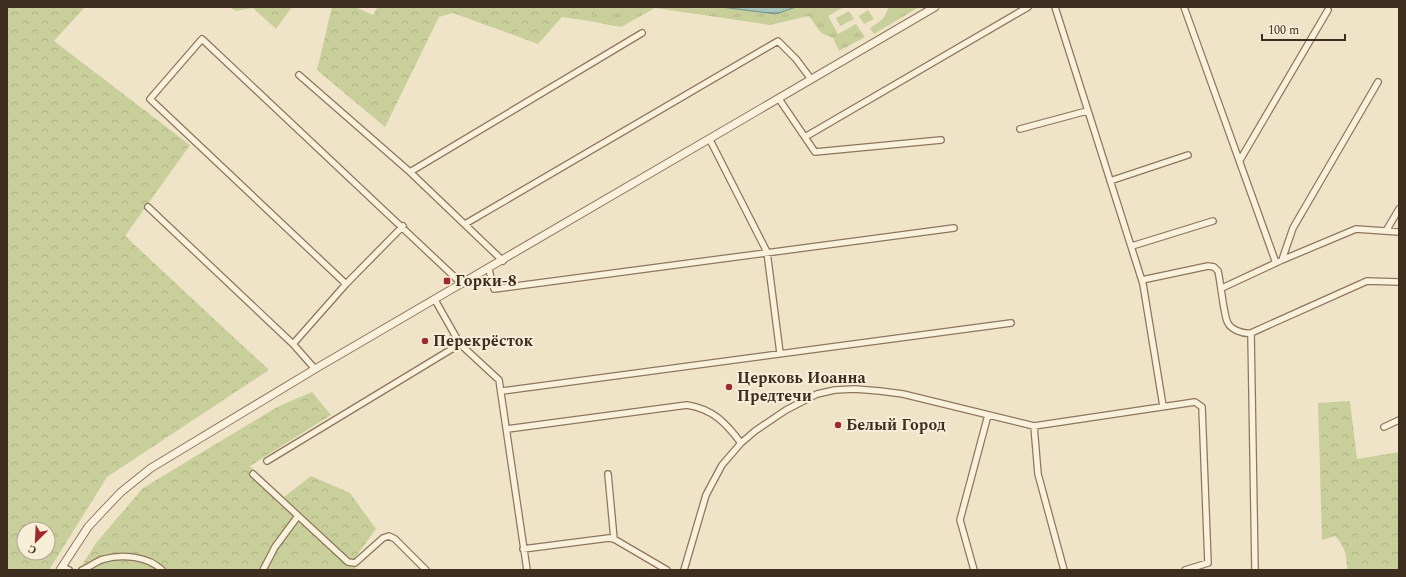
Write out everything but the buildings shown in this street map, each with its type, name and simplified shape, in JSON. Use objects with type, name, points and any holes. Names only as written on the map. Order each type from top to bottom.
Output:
[{"type":"street","points":[[69,570],[61,568],[88,527],[121,492],[151,468],[315,370],[462,284],[489,270],[935,7]]},
{"type":"street","points":[[805,137],[1028,7]]},
{"type":"street","points":[[1055,7],[1142,280],[1163,406]]},
{"type":"street","points":[[1184,7],[1276,263]]},
{"type":"street","points":[[1240,160],[1328,10]]},
{"type":"street","points":[[410,172],[642,33]]},
{"type":"street","points":[[346,284],[150,98],[202,39],[403,226],[462,284]]},
{"type":"street","points":[[465,224],[778,41],[796,59],[811,79]]},
{"type":"street","points":[[299,75],[410,172],[503,261]]},
{"type":"street","points":[[1282,260],[1293,228],[1378,82]]},
{"type":"street","points":[[779,99],[815,152],[940,140]]},
{"type":"street","points":[[1020,129],[1087,111]]},
{"type":"street","points":[[710,140],[767,252],[780,353]]},
{"type":"street","points":[[1110,181],[1188,155]]},
{"type":"street","points":[[148,207],[293,344],[315,370]]},
{"type":"street","points":[[1386,231],[1399,209]]},
{"type":"street","points":[[1132,246],[1213,221]]},
{"type":"street","points":[[293,344],[346,284],[403,226]]},
{"type":"street","points":[[489,270],[494,289],[954,228]]},
{"type":"street","points":[[1222,288],[1282,260],[1356,229],[1399,232]]},
{"type":"street","points":[[1142,280],[1208,266],[1214,267],[1218,271],[1227,322],[1237,331],[1246,333],[1251,333],[1366,281],[1399,282]]},
{"type":"street","points":[[435,300],[460,344],[499,380],[502,391],[526,570]]},
{"type":"street","points":[[502,391],[1011,323]]},
{"type":"street","points":[[1251,333],[1255,570]]},
{"type":"street","points":[[267,461],[460,344]]},
{"type":"street","points":[[684,570],[706,495],[722,465],[741,443],[768,422],[803,400],[835,390],[855,389],[903,394],[1034,426],[1196,402],[1202,407],[1208,563],[1185,570]]},
{"type":"street","points":[[507,429],[687,406],[705,409],[719,417],[741,443]]},
{"type":"street","points":[[974,570],[960,520],[988,415]]},
{"type":"street","points":[[1384,427],[1399,420]]},
{"type":"street","points":[[1034,426],[1038,474],[1064,570]]},
{"type":"street","points":[[253,474],[348,562],[355,563],[383,538],[389,536],[395,539],[426,570]]},
{"type":"street","points":[[608,474],[614,539]]},
{"type":"street","points":[[263,570],[275,547],[298,516]]},
{"type":"street","points":[[523,549],[609,538],[614,539],[667,570]]},
{"type":"street","points":[[82,570],[103,559],[120,556],[142,558],[162,570]]},
{"type":"green space","points":[[7,7],[85,7],[54,41],[190,145],[125,236],[269,370],[107,477],[56,559],[56,521],[16,521],[16,561],[55,561],[49,570],[7,570]]},
{"type":"green space","points":[[229,7],[292,7],[276,29],[253,8],[236,11]]},
{"type":"green space","points":[[332,7],[355,7],[373,15],[378,7],[598,7],[589,21],[562,17],[538,44],[453,13],[439,17],[385,127],[317,70]]},
{"type":"green space","points":[[598,7],[721,7],[775,14],[796,7],[844,7],[828,16],[838,34],[856,24],[865,37],[839,51],[833,38],[821,33],[809,16],[770,25],[655,8],[621,27],[589,21]]},
{"type":"green space","points":[[889,7],[919,7],[874,34],[870,28],[883,19]]},
{"type":"green space","points":[[868,10],[874,19],[864,24],[859,16]]},
{"type":"green space","points":[[849,11],[854,19],[840,26],[836,18]]},
{"type":"green space","points":[[312,392],[331,415],[250,466],[284,497],[311,476],[350,493],[376,529],[351,563],[358,570],[79,570],[96,543],[143,488],[277,407]]},
{"type":"green space","points":[[1350,401],[1357,459],[1399,452],[1399,570],[1347,570],[1345,552],[1335,536],[1322,540],[1318,403]]},
{"type":"water","points":[[721,7],[796,7],[776,14]]},
{"type":"place","name":"Горки-8","points":[[447,281]]},
{"type":"place","name":"Перекрёсток","points":[[425,341]]},
{"type":"place","name":"Церковь Иоанна Предтечи","points":[[729,387]]},
{"type":"place","name":"Белый Город","points":[[838,425]]}]
